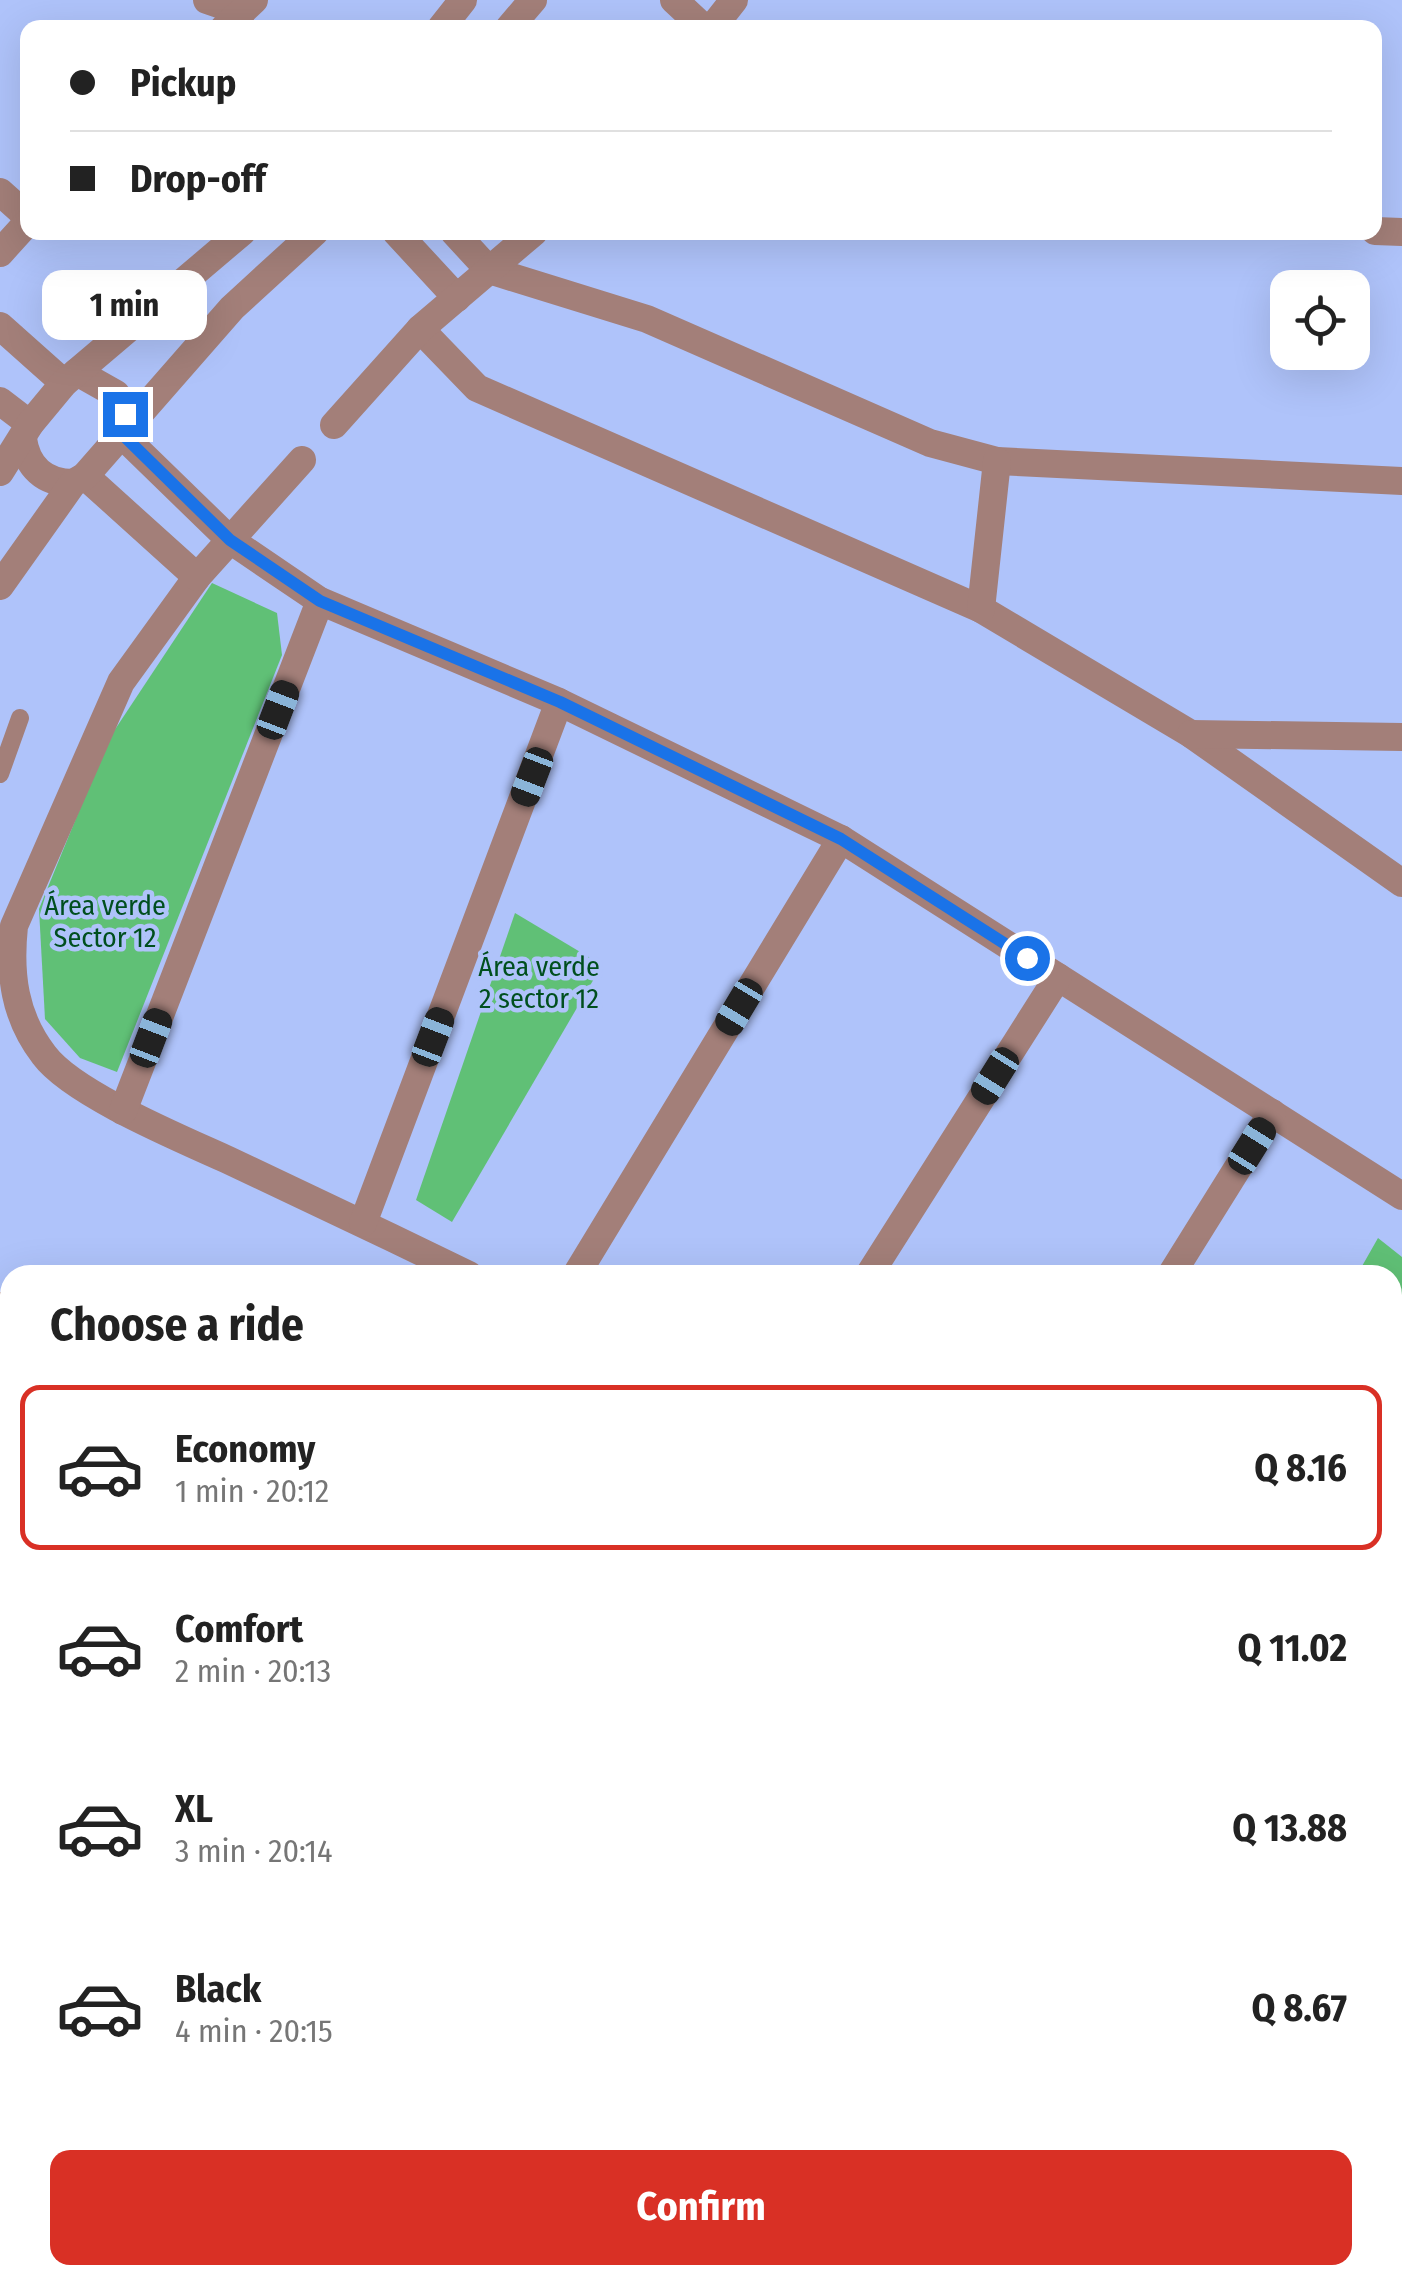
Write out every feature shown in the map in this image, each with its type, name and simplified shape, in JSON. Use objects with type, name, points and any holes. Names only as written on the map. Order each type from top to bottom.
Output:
[{"type":"street","points":[[206,0],[240,13]]},
{"type":"street","points":[[447,20],[463,0]]},
{"type":"street","points":[[516,20],[533,0]]},
{"type":"street","points":[[674,0],[695,20]]},
{"type":"street","points":[[718,20],[734,0]]},
{"type":"street","points":[[0,192],[20,212]]},
{"type":"street","points":[[0,253],[20,229]]},
{"type":"street","points":[[0,472],[27,431],[71,378],[233,240]]},
{"type":"street","points":[[0,586],[79,480],[232,308],[306,240]]},
{"type":"street","points":[[403,240],[457,298]]},
{"type":"street","points":[[461,240],[489,270],[647,319],[930,444],[997,461],[1402,482]]},
{"type":"street","points":[[334,425],[420,329],[525,240]]},
{"type":"street","points":[[0,326],[71,378],[116,394],[124,430],[230,540],[320,601],[560,702],[841,839],[1402,1196]]},
{"type":"street","points":[[420,329],[477,388],[981,609],[1191,734],[1402,883]]},
{"type":"street","points":[[0,401],[27,431],[28,457],[38,472],[54,482],[79,480],[197,577]]},
{"type":"street","points":[[302,460],[197,577],[120,682],[14,926],[12,979],[27,1030],[46,1060],[123,1112],[448,1265]]},
{"type":"street","points":[[981,609],[997,461]]},
{"type":"street","points":[[123,1112],[320,601]]},
{"type":"street","points":[[363,1223],[560,702]]},
{"type":"street","points":[[1191,734],[1402,737]]},
{"type":"street","points":[[582,1265],[841,839]]},
{"type":"street","points":[[874,1265],[1058,977]]},
{"type":"street","points":[[1177,1265],[1272,1114]]},
{"type":"lane","points":[[0,774],[20,718]]},
{"type":"green space","name":"Área verde Sector 12","points":[[212,583],[277,613],[282,655],[117,1072],[80,1058],[45,1019],[39,909],[108,740]]},
{"type":"green space","name":"Área verde 2 sector 12","points":[[515,913],[602,965],[452,1222],[416,1200]]},
{"type":"green space","points":[[1378,1238],[1402,1257],[1402,1265],[1363,1265]]},
{"type":"route","points":[[125,414],[122,434],[230,540],[320,601],[560,702],[841,839],[1027,958]]}]
